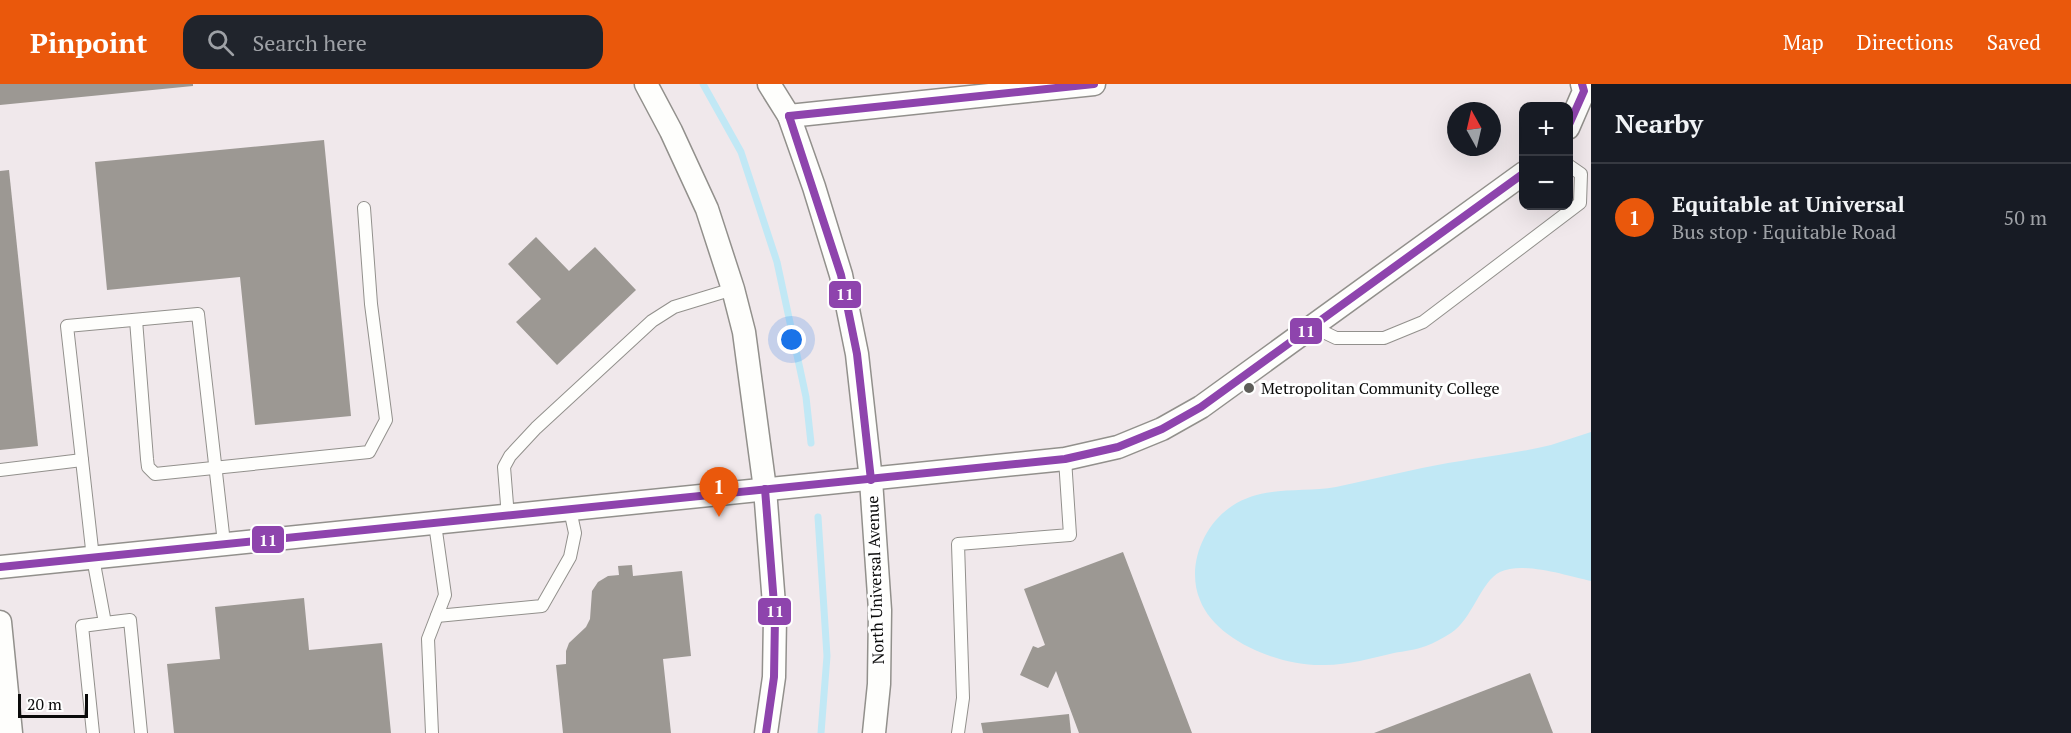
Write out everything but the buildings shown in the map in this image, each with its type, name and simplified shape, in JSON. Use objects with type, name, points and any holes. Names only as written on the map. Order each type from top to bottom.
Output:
[{"type":"street","points":[[646,84],[671,131],[707,209],[733,289],[744,332],[765,489],[775,617],[774,677],[766,733]]},
{"type":"street","name":"North Universal Avenue","points":[[769,84],[789,116],[841,275],[856,354],[871,480],[880,610],[879,684],[874,733]]},
{"type":"street","points":[[789,116],[980,90],[1094,84]]},
{"type":"street","points":[[1573,118],[1584,91],[1582,84]]},
{"type":"street","points":[[0,567],[871,480],[1065,459],[1118,447],[1162,429],[1201,407],[1519,177]]},
{"type":"street","points":[[0,622],[11,733]]},
{"type":"lane","points":[[1573,168],[1581,174],[1580,203],[1573,208]]},
{"type":"lane","points":[[136,320],[148,467],[155,474],[369,452],[386,420],[371,304],[364,208]]},
{"type":"lane","points":[[1313,327],[1336,338],[1384,338],[1423,322],[1571,210]]},
{"type":"lane","points":[[508,517],[504,467],[510,456],[536,428],[652,321],[674,307],[733,289]]},
{"type":"lane","points":[[105,623],[93,558],[67,326],[198,314],[224,543]]},
{"type":"lane","points":[[958,733],[963,698],[958,544],[1070,536],[1065,459]]},
{"type":"lane","points":[[0,470],[82,460]]},
{"type":"lane","points":[[437,616],[542,606],[570,557],[575,533],[570,510]]},
{"type":"lane","points":[[432,733],[428,639],[445,595],[435,524]]},
{"type":"lane","points":[[93,733],[82,626],[130,620],[141,733]]},
{"type":"shaded area","points":[[0,84],[1591,84],[1591,733],[0,733]]},
{"type":"water","points":[[1591,432],[1591,581],[1533,569],[1510,569],[1500,572],[1487,584],[1465,619],[1442,639],[1418,648],[1334,665],[1290,662],[1253,649],[1220,628],[1208,615],[1200,600],[1196,587],[1196,561],[1205,535],[1222,514],[1244,499],[1269,492],[1336,487],[1438,465],[1551,445]]},
{"type":"waterway","points":[[703,84],[741,152],[777,262],[806,397],[811,443]]},
{"type":"waterway","points":[[818,517],[827,656],[821,733]]},
{"type":"transit line","name":"11","points":[[789,116],[1094,84]]},
{"type":"transit line","name":"11","points":[[1573,116],[1584,91],[1582,84]]},
{"type":"transit line","name":"11","points":[[789,116],[841,275],[857,354],[871,480]]},
{"type":"transit line","name":"11","points":[[0,567],[1065,459],[1118,447],[1162,429],[1201,407],[1519,177]]},
{"type":"transit line","name":"11","points":[[765,489],[775,617],[774,677],[766,733]]},
{"type":"place","name":"Metropolitan Community College","points":[[1249,388]]},
{"type":"place","name":"Equitable at Universal","points":[[719,517]]}]
